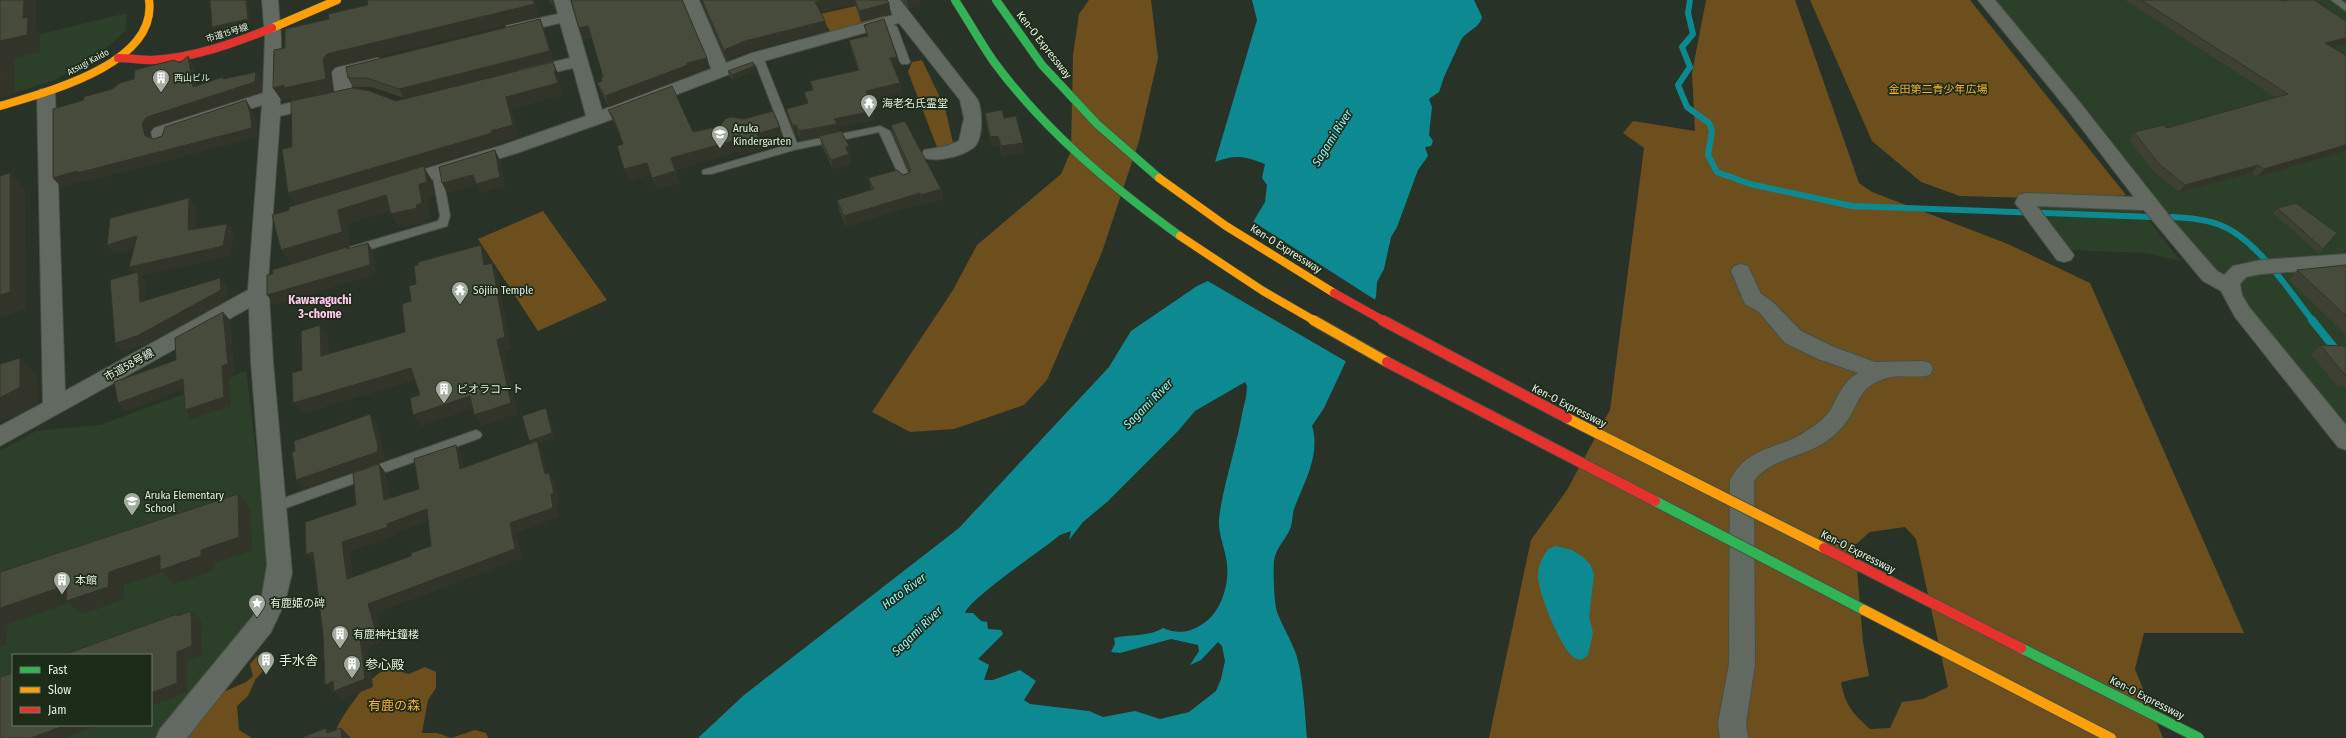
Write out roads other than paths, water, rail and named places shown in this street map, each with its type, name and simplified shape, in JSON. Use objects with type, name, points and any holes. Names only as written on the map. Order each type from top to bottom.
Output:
[{"type":"main road","name":"Atsugi Kaido","points":[[0,106],[46,93],[89,74],[118,58],[139,38],[147,26],[150,16],[149,0]]},
{"type":"main road","name":"市道15号線","points":[[118,58],[152,60],[184,56],[272,28],[336,0]]},
{"type":"main road","points":[[955,0],[987,54],[1013,88],[1044,122],[1123,194],[1167,229],[1225,268],[1297,312],[1387,362],[2110,738]]},
{"type":"main road","name":"Ken-O Expressway","points":[[996,0],[1036,58],[1092,119],[1172,187],[1283,262],[1416,340],[1509,389],[2199,738]]},
{"type":"street","points":[[170,738],[262,624],[278,589],[280,565],[262,362],[263,283],[272,221],[272,28],[270,0]]},
{"type":"street","points":[[691,0],[721,71]]},
{"type":"street","points":[[892,0],[898,22],[919,37],[965,92],[972,104],[975,116],[967,144],[950,151],[931,154]]},
{"type":"street","points":[[1986,0],[2072,104],[2149,204],[2210,276],[2230,287]]},
{"type":"street","points":[[2329,5],[2346,23]]},
{"type":"street","points":[[498,33],[567,7],[579,61],[596,119]]},
{"type":"street","points":[[384,187],[437,172],[596,119],[758,57],[898,22]]},
{"type":"street","points":[[160,132],[271,105],[351,94],[341,72],[393,60]]},
{"type":"street","points":[[509,78],[579,61]]},
{"type":"street","points":[[46,93],[54,407]]},
{"type":"street","points":[[2064,255],[2025,203],[2026,199],[2149,204]]},
{"type":"street","points":[[2346,262],[2267,266],[2240,270],[2229,282],[2232,296],[2242,312],[2346,441]]},
{"type":"street","points":[[1741,271],[1752,299],[1766,307],[1794,337],[1826,353],[1874,370],[1922,369]]},
{"type":"street","name":"市道58号線","points":[[0,436],[54,407],[263,283]]},
{"type":"street","points":[[1734,738],[1732,723],[1742,664],[1742,480],[1746,472],[1769,455],[1794,450],[1815,438],[1839,415],[1848,395],[1863,380],[1882,370]]},
{"type":"lane","points":[[2329,5],[2346,8]]},
{"type":"lane","points":[[898,22],[897,40],[905,62]]},
{"type":"lane","points":[[897,40],[919,37]]},
{"type":"lane","points":[[184,56],[186,68]]},
{"type":"lane","points":[[758,57],[793,147]]},
{"type":"lane","points":[[707,172],[793,147],[880,129],[885,131],[906,180]]},
{"type":"lane","points":[[340,255],[443,223],[445,216],[437,172]]},
{"type":"lane","points":[[275,507],[476,436]]},
{"type":"water","points":[[1252,0],[1474,0],[1482,17],[1476,27],[1466,34],[1461,40],[1444,77],[1439,92],[1429,99],[1432,107],[1429,135],[1433,141],[1431,146],[1425,147],[1428,156],[1418,170],[1397,227],[1391,237],[1384,269],[1377,282],[1376,297],[1324,408],[1312,426],[1314,437],[1313,458],[1294,509],[1292,524],[1275,556],[1274,595],[1276,608],[1279,618],[1296,654],[1303,695],[1307,738],[698,738],[744,695],[959,528],[1109,367],[1131,331],[1197,286],[1208,281],[1253,222],[1265,202],[1267,185],[1262,178],[1265,164],[1240,157],[1215,162],[1257,20]],"holes":[[[1245,382],[1247,386],[1246,397],[1220,509],[1219,529],[1225,553],[1227,576],[1226,586],[1219,605],[1208,620],[1196,628],[1182,632],[1163,628],[1152,633],[1114,638],[1115,644],[1111,652],[1120,653],[1171,639],[1198,645],[1199,651],[1190,665],[1201,660],[1218,642],[1222,646],[1225,661],[1221,679],[1216,691],[1189,712],[1160,719],[1135,711],[1103,717],[1089,711],[1030,704],[1024,700],[1036,681],[1020,670],[993,680],[984,680],[989,665],[978,659],[1003,634],[1001,630],[988,629],[987,622],[981,621],[973,613],[965,613],[970,606],[979,597],[1060,535],[1071,531],[1069,540],[1083,522],[1107,502],[1178,431],[1195,411]]]},
{"type":"water","points":[[1556,546],[1572,550],[1583,557],[1590,564],[1594,574],[1589,617],[1593,633],[1588,655],[1581,660],[1572,656],[1561,641],[1541,593],[1538,571],[1541,561],[1548,549]]},
{"type":"waterway","points":[[1690,0],[1688,13],[1693,34],[1682,47],[1690,67],[1678,85],[1687,107],[1709,123],[1712,131],[1708,155],[1717,172],[1750,184],[1852,206],[2152,217]]},
{"type":"waterway","points":[[2172,217],[2208,221],[2234,232],[2259,253],[2313,321]]},
{"type":"waterway","points":[[2312,320],[2346,362]]},
{"type":"place","name":"西山ビル","points":[[161,93]]},
{"type":"place","name":"海老名氏霊堂","points":[[869,118]]},
{"type":"place","name":"Aruka Kindergarten","points":[[720,149]]},
{"type":"place","name":"Sōjiin Temple","points":[[460,305]]},
{"type":"place","name":"ビオラコート","points":[[444,404]]},
{"type":"place","name":"Aruka Elementary School","points":[[132,516]]},
{"type":"place","name":"本館","points":[[62,595]]},
{"type":"place","name":"有鹿姫の碑","points":[[257,618]]},
{"type":"place","name":"有鹿神社鐘楼","points":[[340,649]]},
{"type":"place","name":"手水舎","points":[[266,675]]},
{"type":"place","name":"参心殿","points":[[352,679]]},
{"type":"district","name":"Kawaraguchi 3-chome","points":[[320,307]]},
{"type":"park label","name":"金田第二青少年広場","points":[[1938,89]]},
{"type":"park label","name":"有鹿の森","points":[[394,705]]},
{"type":"water label","name":"Sagami River","points":[[1332,138]]},
{"type":"water label","name":"Sagami River","points":[[1148,404]]},
{"type":"water label","name":"Hato River","points":[[904,591]]},
{"type":"water label","name":"Sagami River","points":[[917,631]]}]
